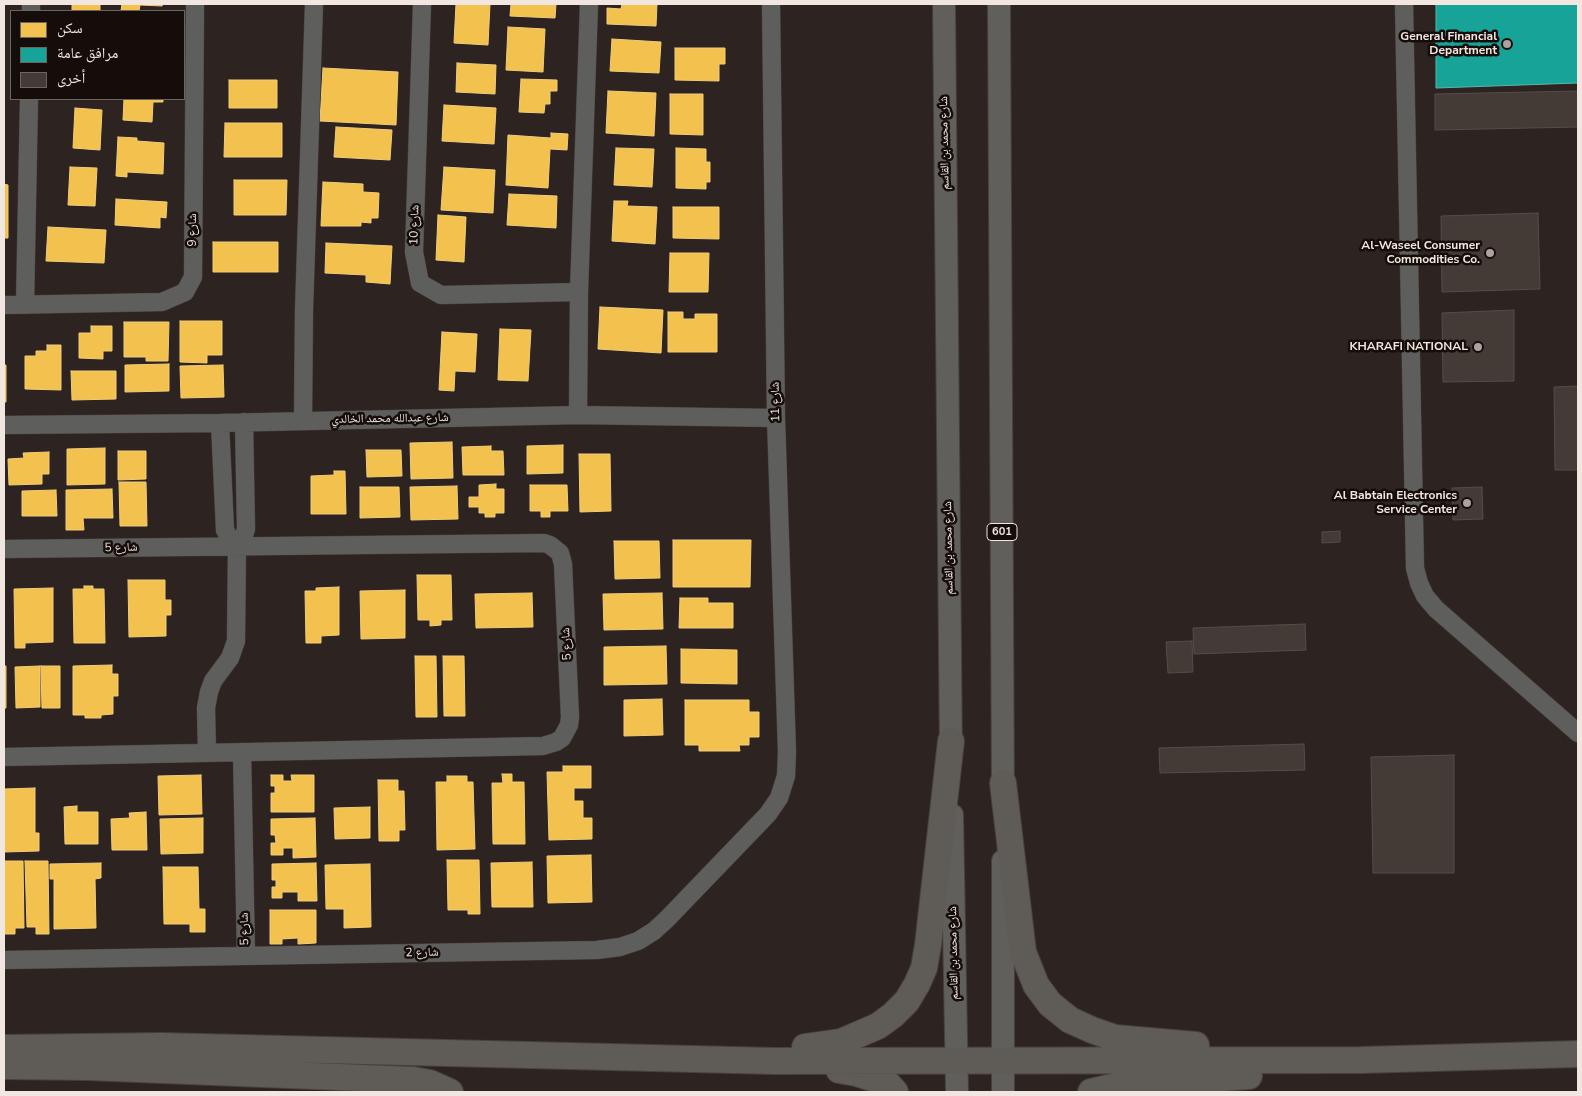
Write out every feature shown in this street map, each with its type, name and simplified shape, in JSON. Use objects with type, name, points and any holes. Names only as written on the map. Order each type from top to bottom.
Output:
[{"type":"highway","points":[[538,1056],[707,1048],[814,1046],[841,1042],[878,1026],[893,1015],[907,1001],[918,984],[924,968],[951,741]]},
{"type":"highway","points":[[1003,782],[1023,952],[1036,985],[1050,1004],[1078,1023],[1115,1038],[1361,1060]]},
{"type":"highway","points":[[4,1048],[161,1046],[774,1061],[1361,1060],[1578,1054]]},
{"type":"highway","points":[[1091,1092],[1121,1085],[1257,1075],[1361,1060]]},
{"type":"highway","points":[[774,1061],[856,1073],[887,1084],[896,1092]]},
{"type":"highway","points":[[4,1066],[88,1067],[414,1080],[430,1083],[450,1092]]},
{"type":"main road","name":"شارع محمد بن القاسم","points":[[944,4],[951,741],[957,1092]]},
{"type":"main road","name":"601","points":[[1000,4],[1003,1092]]},
{"type":"street","name":"شارع 9","points":[[4,305],[162,302],[185,292],[193,277],[195,4]]},
{"type":"street","points":[[303,422],[304,310],[314,4]]},
{"type":"street","name":"شارع 10","points":[[422,4],[414,252],[420,283],[441,295],[580,292]]},
{"type":"street","points":[[578,415],[589,4]]},
{"type":"street","name":"شارع 11","points":[[771,4],[776,418],[787,752],[786,776],[779,798]]},
{"type":"street","points":[[933,4],[945,85]]},
{"type":"street","points":[[1404,4],[1415,568],[1425,596],[1436,609],[1578,734]]},
{"type":"street","points":[[25,305],[29,100]]},
{"type":"street","name":"شارع عبدالله محمد الخالدي","points":[[4,425],[303,422],[578,415],[776,418]]},
{"type":"street","points":[[206,752],[206,708],[209,692],[213,682],[230,658],[236,641],[237,547],[242,541],[246,530],[244,422]]},
{"type":"street","points":[[220,423],[225,530],[231,542],[237,547]]},
{"type":"street","name":"شارع 5","points":[[4,549],[544,543],[560,553],[563,564],[570,717],[570,725],[562,738],[543,746],[4,757]]},
{"type":"street","name":"شارع 5","points":[[242,752],[246,956]]},
{"type":"street","name":"شارع 2","points":[[4,960],[587,950],[620,947],[638,940],[667,919],[768,814],[779,798]]},
{"type":"building: سكن","points":[[72,4],[100,5],[100,10],[72,10]]},
{"type":"building: سكن","points":[[122,4],[163,4],[162,6],[140,5],[139,10],[121,10]]},
{"type":"building: سكن","points":[[456,4],[490,4],[488,45],[454,43]]},
{"type":"building: سكن","points":[[511,4],[556,4],[555,18],[510,16]]},
{"type":"building: سكن","points":[[622,4],[657,4],[656,26],[607,24],[607,8],[621,9]]},
{"type":"building: سكن","points":[[508,27],[545,29],[543,72],[506,70]]},
{"type":"building: سكن","points":[[612,39],[661,42],[659,73],[610,71]]},
{"type":"building: سكن","points":[[675,48],[725,48],[725,64],[719,64],[719,81],[675,80]]},
{"type":"building: سكن","points":[[457,63],[496,65],[495,94],[456,92]]},
{"type":"building: سكن","points":[[323,68],[398,72],[396,125],[320,121]]},
{"type":"building: سكن","points":[[521,79],[557,80],[557,91],[550,91],[550,104],[545,104],[544,113],[519,112]]},
{"type":"building: سكن","points":[[229,80],[277,80],[277,108],[229,108]]},
{"type":"building: سكن","points":[[608,91],[656,93],[654,136],[606,133]]},
{"type":"building: سكن","points":[[670,94],[703,94],[703,135],[670,134]]},
{"type":"building: سكن","points":[[124,100],[163,100],[163,102],[153,102],[152,122],[123,120]]},
{"type":"building: سكن","points":[[444,105],[496,108],[494,144],[442,141]]},
{"type":"building: سكن","points":[[75,108],[102,110],[100,150],[73,148]]},
{"type":"building: سكن","points":[[225,123],[282,123],[282,157],[224,157]]},
{"type":"building: سكن","points":[[336,127],[392,130],[390,160],[334,157]]},
{"type":"building: سكن","points":[[551,133],[568,134],[567,150],[550,149],[548,188],[506,185],[508,135],[551,138]]},
{"type":"building: سكن","points":[[118,137],[137,138],[137,141],[164,143],[163,174],[127,172],[127,177],[116,176]]},
{"type":"building: سكن","points":[[616,148],[654,149],[652,187],[614,185]]},
{"type":"building: سكن","points":[[676,148],[706,149],[706,162],[710,162],[710,182],[706,182],[706,189],[676,188]]},
{"type":"building: سكن","points":[[70,167],[97,168],[95,206],[68,205]]},
{"type":"building: سكن","points":[[444,167],[495,170],[493,213],[441,210]]},
{"type":"building: سكن","points":[[234,180],[287,180],[286,215],[234,215]]},
{"type":"building: سكن","points":[[323,182],[363,184],[363,192],[379,193],[378,218],[371,218],[371,223],[361,222],[361,226],[321,226]]},
{"type":"building: سكن","points":[[4,184],[8,185],[8,238],[4,238]]},
{"type":"building: سكن","points":[[509,194],[557,196],[556,228],[507,225]]},
{"type":"building: سكن","points":[[116,199],[167,202],[166,218],[160,217],[160,228],[115,225]]},
{"type":"building: سكن","points":[[614,201],[628,201],[627,206],[657,207],[655,244],[612,241]]},
{"type":"building: سكن","points":[[673,207],[719,207],[719,239],[673,238]]},
{"type":"building: سكن","points":[[438,215],[466,217],[464,262],[436,260]]},
{"type":"building: سكن","points":[[48,227],[106,230],[104,263],[46,261]]},
{"type":"building: سكن","points":[[213,242],[278,242],[278,272],[213,272]]},
{"type":"building: سكن","points":[[326,243],[392,246],[390,284],[366,282],[366,275],[325,273]]},
{"type":"building: سكن","points":[[670,253],[709,253],[708,292],[669,292]]},
{"type":"building: سكن","points":[[600,307],[663,310],[661,353],[598,349]]},
{"type":"building: سكن","points":[[668,312],[683,312],[683,319],[695,319],[695,314],[717,314],[717,352],[668,352]]},
{"type":"building: سكن","points":[[180,321],[222,321],[222,355],[207,355],[207,363],[180,362]]},
{"type":"building: سكن","points":[[124,322],[169,322],[168,361],[146,361],[146,357],[124,357]]},
{"type":"building: سكن","points":[[91,326],[112,326],[112,351],[103,351],[103,359],[79,358],[79,333],[91,333]]},
{"type":"building: سكن","points":[[500,329],[531,330],[528,381],[498,380]]},
{"type":"building: سكن","points":[[442,332],[477,334],[475,372],[455,371],[454,391],[439,390]]},
{"type":"building: سكن","points":[[47,345],[61,345],[61,390],[25,389],[25,356],[36,356],[36,351],[47,351]]},
{"type":"building: سكن","points":[[169,364],[169,391],[125,392],[125,365]]},
{"type":"building: سكن","points":[[4,365],[6,365],[6,402],[4,402]]},
{"type":"building: سكن","points":[[223,365],[224,397],[181,398],[180,366]]},
{"type":"building: سكن","points":[[71,371],[116,371],[116,399],[72,400]]},
{"type":"building: سكن","points":[[452,442],[453,478],[411,479],[410,443]]},
{"type":"building: سكن","points":[[563,445],[563,473],[527,474],[527,446]]},
{"type":"building: سكن","points":[[491,446],[491,451],[503,451],[504,475],[463,475],[462,447]]},
{"type":"building: سكن","points":[[105,448],[105,484],[67,485],[67,449]]},
{"type":"building: سكن","points":[[366,450],[401,450],[402,476],[367,477]]},
{"type":"building: سكن","points":[[118,451],[146,451],[146,479],[118,480]]},
{"type":"building: سكن","points":[[49,452],[49,474],[42,474],[42,484],[9,485],[8,459],[24,458],[23,453]]},
{"type":"building: سكن","points":[[579,454],[610,454],[611,511],[580,512]]},
{"type":"building: سكن","points":[[334,471],[345,471],[346,514],[311,514],[311,476],[334,475]]},
{"type":"building: سكن","points":[[119,482],[146,482],[147,526],[120,526]]},
{"type":"building: سكن","points":[[496,484],[496,489],[504,489],[504,513],[495,513],[495,517],[485,517],[485,513],[479,513],[479,507],[469,507],[469,497],[479,497],[479,485]]},
{"type":"building: سكن","points":[[530,485],[567,485],[568,511],[550,511],[550,517],[541,517],[541,511],[530,511]]},
{"type":"building: سكن","points":[[457,486],[458,519],[411,520],[410,487]]},
{"type":"building: سكن","points":[[360,487],[399,487],[400,517],[360,518]]},
{"type":"building: سكن","points":[[112,489],[113,518],[83,518],[84,530],[66,530],[66,490]]},
{"type":"building: سكن","points":[[56,490],[57,516],[22,516],[22,491]]},
{"type":"building: سكن","points":[[673,540],[751,540],[750,587],[673,587]]},
{"type":"building: سكن","points":[[614,541],[659,541],[660,578],[615,579]]},
{"type":"building: سكن","points":[[417,575],[451,575],[452,620],[441,620],[441,625],[430,626],[430,620],[418,620]]},
{"type":"building: سكن","points":[[128,580],[165,580],[165,600],[171,600],[171,615],[166,615],[166,636],[129,637]]},
{"type":"building: سكن","points":[[84,586],[93,586],[93,589],[104,589],[105,643],[74,643],[73,589],[84,589]]},
{"type":"building: سكن","points":[[339,587],[339,635],[321,636],[321,643],[306,643],[305,591],[316,591],[316,588]]},
{"type":"building: سكن","points":[[53,588],[53,642],[25,643],[25,648],[15,648],[14,589]]},
{"type":"building: سكن","points":[[405,590],[405,638],[361,639],[360,591]]},
{"type":"building: سكن","points":[[532,593],[533,627],[476,628],[475,594]]},
{"type":"building: سكن","points":[[662,593],[663,629],[604,630],[603,594]]},
{"type":"building: سكن","points":[[680,598],[708,598],[708,603],[733,603],[733,628],[679,628]]},
{"type":"building: سكن","points":[[666,646],[667,684],[604,685],[604,647]]},
{"type":"building: سكن","points":[[681,649],[737,650],[737,684],[681,683]]},
{"type":"building: سكن","points":[[415,656],[436,656],[437,717],[416,717]]},
{"type":"building: سكن","points":[[443,656],[464,656],[465,716],[444,716]]},
{"type":"building: سكن","points":[[112,665],[112,674],[118,674],[118,696],[113,696],[113,714],[101,715],[101,718],[85,718],[85,715],[73,715],[73,666]]},
{"type":"building: سكن","points":[[4,666],[6,666],[6,708],[4,708]]},
{"type":"building: سكن","points":[[40,666],[40,707],[16,708],[15,667]]},
{"type":"building: سكن","points":[[41,666],[60,666],[60,708],[42,708]]},
{"type":"building: سكن","points":[[662,699],[663,735],[624,736],[624,700]]},
{"type":"building: سكن","points":[[685,700],[749,700],[749,712],[759,712],[759,737],[749,737],[749,745],[739,745],[740,751],[699,751],[699,745],[685,745]]},
{"type":"building: سكن","points":[[563,766],[591,766],[591,788],[574,788],[574,801],[583,801],[583,818],[592,818],[592,839],[549,840],[547,772],[563,772]]},
{"type":"building: سكن","points":[[502,774],[512,774],[512,782],[524,782],[525,844],[493,844],[492,783],[503,783]]},
{"type":"building: سكن","points":[[201,775],[202,814],[159,815],[158,776]]},
{"type":"building: سكن","points":[[271,775],[283,775],[283,781],[292,781],[291,775],[314,775],[314,812],[271,812],[271,793],[275,793],[275,786],[271,786]]},
{"type":"building: سكن","points":[[447,776],[467,776],[467,782],[473,782],[475,849],[437,850],[436,782],[447,782]]},
{"type":"building: سكن","points":[[378,780],[398,780],[398,791],[404,791],[405,830],[399,830],[399,841],[379,841]]},
{"type":"building: سكن","points":[[35,788],[35,833],[39,833],[39,851],[4,852],[4,789]]},
{"type":"building: سكن","points":[[77,806],[77,812],[98,812],[98,844],[65,844],[64,807]]},
{"type":"building: سكن","points":[[370,807],[370,838],[335,839],[334,808]]},
{"type":"building: سكن","points":[[146,812],[147,850],[112,850],[111,819],[130,818],[129,813]]},
{"type":"building: سكن","points":[[203,818],[203,853],[161,854],[160,819]]},
{"type":"building: سكن","points":[[315,818],[316,857],[293,858],[293,848],[283,848],[283,855],[271,855],[271,843],[276,843],[275,835],[271,835],[271,819]]},
{"type":"building: سكن","points":[[591,855],[592,902],[548,903],[547,856]]},
{"type":"building: سكن","points":[[447,860],[479,860],[480,914],[468,914],[468,910],[448,910]]},
{"type":"building: سكن","points":[[4,861],[23,861],[24,928],[15,928],[15,934],[4,934]]},
{"type":"building: سكن","points":[[25,861],[48,861],[49,934],[36,934],[36,927],[27,927]]},
{"type":"building: سكن","points":[[532,862],[533,907],[492,907],[491,863]]},
{"type":"building: سكن","points":[[101,863],[101,878],[95,879],[96,928],[54,929],[54,879],[50,879],[50,864]]},
{"type":"building: سكن","points":[[316,863],[317,901],[298,901],[298,892],[282,892],[282,898],[272,898],[272,887],[276,887],[276,880],[272,880],[272,864]]},
{"type":"building: سكن","points":[[370,864],[371,927],[344,928],[344,909],[326,909],[325,865]]},
{"type":"building: سكن","points":[[163,867],[198,867],[199,909],[205,909],[205,932],[190,932],[190,924],[164,924]]},
{"type":"building: سكن","points":[[270,910],[316,910],[316,943],[298,944],[298,938],[282,939],[282,944],[270,944]]},
{"type":"building: مرافق عامة","name":"General Financial Department","points":[[1436,4],[1578,4],[1578,83],[1436,88]]},
{"type":"building: أخرى","points":[[1578,91],[1578,127],[1435,130],[1435,94]]},
{"type":"building: أخرى","name":"Al-Waseel Consumer Commodities Co.","points":[[1538,213],[1540,289],[1442,292],[1441,216]]},
{"type":"building: أخرى","name":"KHARAFI NATIONAL","points":[[1514,310],[1514,381],[1443,382],[1442,313]]},
{"type":"building: أخرى","points":[[1578,386],[1578,470],[1555,470],[1554,387]]},
{"type":"building: أخرى","name":"Al Babtain Electronics Service Center","points":[[1482,487],[1483,519],[1453,520],[1452,488]]},
{"type":"building: أخرى","points":[[1340,531],[1340,542],[1322,543],[1322,532]]},
{"type":"building: أخرى","points":[[1305,624],[1306,650],[1194,654],[1193,628]]},
{"type":"building: أخرى","points":[[1192,641],[1193,672],[1168,673],[1166,642]]},
{"type":"building: أخرى","points":[[1304,744],[1305,770],[1160,773],[1159,748]]},
{"type":"building: أخرى","points":[[1454,755],[1454,873],[1373,873],[1371,757]]},
{"type":"place","name":"General Financial Department","points":[[1507,44]]},
{"type":"place","name":"Al-Waseel Consumer Commodities Co.","points":[[1490,253]]},
{"type":"place","name":"KHARAFI NATIONAL","points":[[1478,347]]},
{"type":"place","name":"Al Babtain Electronics Service Center","points":[[1467,503]]}]
